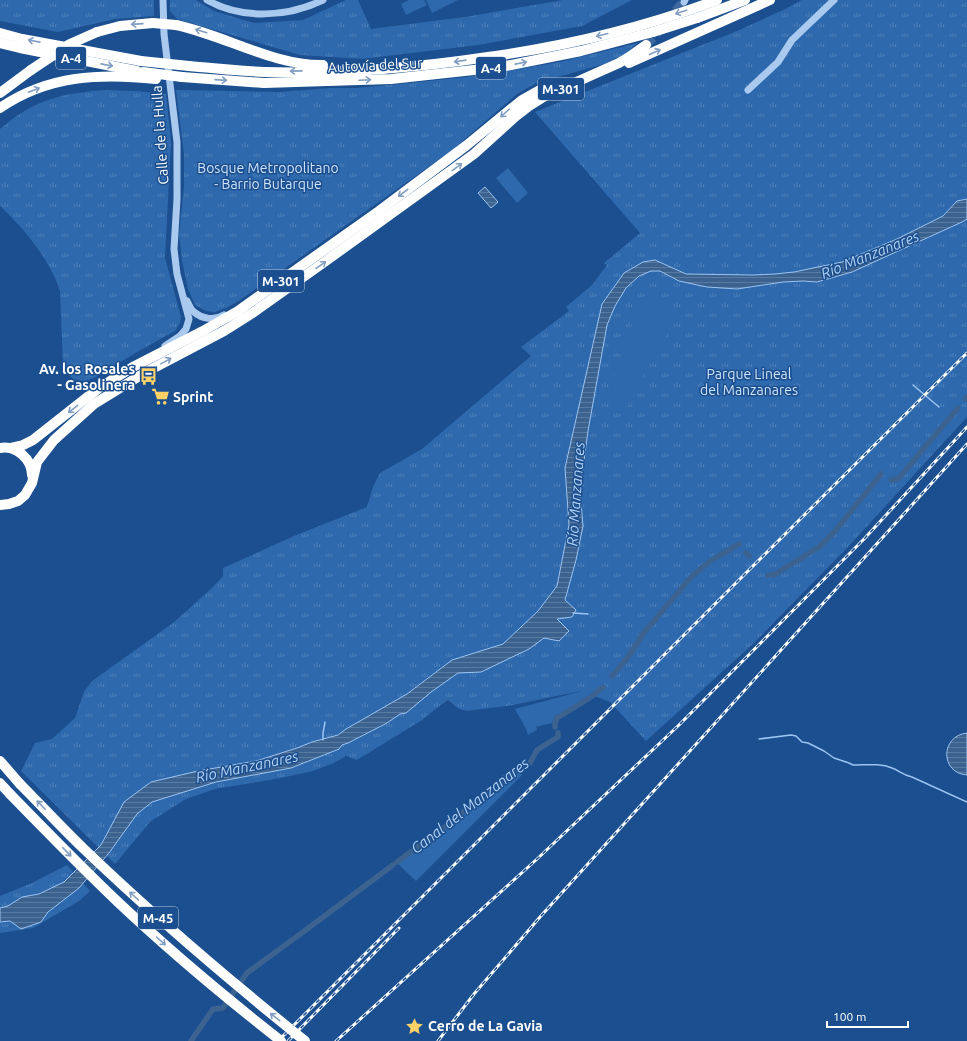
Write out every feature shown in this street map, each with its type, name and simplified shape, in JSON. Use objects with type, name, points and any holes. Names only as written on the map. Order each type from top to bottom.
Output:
[{"type":"highway","name":"Autovía del Sur","points":[[0,33],[22,39],[141,61],[189,66],[265,72],[375,70],[451,62],[557,46],[653,22],[717,0]]},
{"type":"highway","name":"Autovía del Sur","points":[[0,43],[142,75],[264,82],[391,79],[501,67],[581,51],[653,32],[745,0]]},
{"type":"highway","points":[[530,106],[770,0]]},
{"type":"highway","points":[[0,93],[70,44],[97,32],[120,26],[153,23],[176,25],[211,34],[269,55],[291,61],[317,65],[380,64],[405,67]]},
{"type":"highway","name":"M-301","points":[[2,504],[18,501],[26,495],[32,483],[36,462],[54,440],[94,404],[146,372],[224,331],[254,312],[474,154],[516,116],[545,96],[619,64],[646,45]]},
{"type":"highway","points":[[0,88],[28,72]]},
{"type":"highway","name":"M-301","points":[[3,447],[23,444],[33,440],[99,388],[133,366],[238,311],[468,145],[522,100],[538,91],[554,85],[594,74]]},
{"type":"highway","points":[[0,108],[24,94],[38,88],[63,81],[92,76],[142,75]]},
{"type":"highway","name":"M-301","points":[[3,447],[19,451],[26,458],[32,469],[32,483]]},
{"type":"highway","name":"M-45","points":[[0,762],[82,848],[129,892],[205,960],[305,1041]]},
{"type":"highway","name":"M-45","points":[[0,783],[120,904],[194,971],[281,1041]]},
{"type":"street","points":[[207,0],[237,11],[273,14],[308,7],[323,0]]},
{"type":"street","points":[[748,90],[778,62],[792,40],[834,0]]},
{"type":"street","name":"Calle de la Hulla","points":[[162,1],[164,34],[177,142],[177,199],[174,249],[177,274],[181,290]]},
{"type":"street","points":[[181,290],[193,312],[210,319],[221,317],[281,281]]},
{"type":"street","points":[[133,366],[180,336],[186,329],[189,320],[181,290]]},
{"type":"green space","points":[[0,0],[154,0],[154,16],[115,19],[58,32],[0,21]]},
{"type":"green space","points":[[170,0],[196,0],[214,11],[254,23],[303,20],[346,0],[358,0],[371,29],[465,17],[563,0],[632,0],[582,26],[478,45],[362,59],[300,55],[177,19],[170,11]]},
{"type":"green space","points":[[409,0],[424,0],[427,5],[406,15],[401,4]]},
{"type":"green space","points":[[426,0],[458,0],[432,13]]},
{"type":"green space","name":"Parque Lineal del Manzanares","points":[[802,0],[967,0],[967,417],[848,547],[754,643],[646,741],[610,702],[581,691],[513,705],[467,711],[459,709],[448,700],[422,720],[357,760],[346,756],[334,763],[313,771],[215,789],[186,799],[151,821],[115,864],[21,771],[35,743],[52,739],[75,718],[84,692],[92,681],[173,623],[212,588],[223,576],[223,568],[294,536],[367,507],[373,487],[380,473],[422,449],[531,356],[521,347],[569,311],[566,307],[592,285],[607,265],[604,263],[640,233],[535,112],[737,31]]},
{"type":"green space","name":"Bosque Metropolitano - Barrio Butarque","points":[[638,43],[625,54],[604,64],[536,83],[517,94],[451,151],[240,300],[215,312],[206,311],[195,305],[188,289],[182,261],[179,235],[184,187],[184,154],[176,90],[279,92],[330,88],[357,88],[419,82],[485,75],[559,62]]},
{"type":"green space","name":"Bosque Metropolitano - Barrio Butarque","points":[[107,90],[166,94],[171,141],[165,258],[181,317],[180,323],[175,331],[96,377],[86,381],[75,380],[69,375],[63,366],[60,291],[56,279],[43,256],[27,234],[0,206],[0,129],[25,111],[50,99],[76,93]]},
{"type":"green space","points":[[508,168],[528,193],[517,203],[496,178]]},
{"type":"green space","points":[[659,300],[668,301],[670,311],[668,332],[659,347],[657,355],[640,370],[644,374],[624,413],[612,412],[612,388],[614,376],[622,349],[636,315],[642,305]]},
{"type":"green space","points":[[589,689],[591,695],[555,716],[552,723],[536,727],[537,730],[528,735],[515,709]]},
{"type":"green space","points":[[519,771],[522,775],[416,881],[397,863]]},
{"type":"green space","points":[[67,865],[90,891],[79,901],[33,928],[0,933],[0,896],[32,883]]},
{"type":"water","points":[[485,187],[498,202],[491,208],[478,193]]},
{"type":"water","name":"Río Manzanares","points":[[967,199],[967,219],[962,222],[852,272],[817,282],[783,282],[737,289],[707,287],[679,281],[660,271],[651,271],[639,276],[626,288],[615,306],[607,325],[588,431],[580,490],[583,526],[576,560],[565,600],[576,610],[572,617],[557,619],[569,631],[559,641],[544,638],[529,649],[481,672],[458,673],[431,692],[406,713],[400,714],[387,723],[342,745],[339,749],[291,768],[216,782],[152,802],[137,814],[109,853],[79,888],[48,912],[41,922],[21,929],[10,921],[0,922],[0,908],[8,906],[22,897],[39,894],[64,882],[101,845],[124,802],[151,782],[198,771],[256,761],[338,735],[407,694],[452,660],[503,644],[538,611],[557,586],[569,525],[565,468],[602,304],[624,273],[643,262],[655,260],[686,274],[754,275],[794,272],[842,262],[897,239],[943,216],[957,201]]},
{"type":"water","points":[[967,733],[967,775],[958,773],[952,768],[948,762],[947,754],[948,747],[952,741],[958,736]]},
{"type":"waterway","points":[[913,385],[939,407]]},
{"type":"waterway","name":"Canal del Manzanares","points":[[891,480],[898,479],[958,408]]},
{"type":"waterway","name":"Canal del Manzanares","points":[[768,575],[774,575],[819,547],[836,530],[881,474]]},
{"type":"waterway","name":"Canal del Manzanares","points":[[612,676],[629,656],[642,635],[691,577],[710,561],[739,544]]},
{"type":"waterway","name":"Canal del Manzanares","points":[[746,553],[749,556]]},
{"type":"waterway","points":[[573,613],[588,614]]},
{"type":"waterway","name":"Canal del Manzanares","points":[[555,727],[557,718],[591,697],[603,687]]},
{"type":"waterway","points":[[323,740],[325,722]]},
{"type":"waterway","name":"Canal del Manzanares","points":[[397,862],[446,826],[509,774],[530,763],[537,750],[558,737],[558,733]]},
{"type":"waterway","points":[[759,739],[791,735],[796,736],[802,742],[808,743],[834,758],[853,765],[887,766],[967,802]]},
{"type":"waterway","name":"Canal del Manzanares","points":[[295,938],[393,865]]},
{"type":"waterway","name":"Canal del Manzanares","points":[[191,1041],[213,1009],[223,1008],[247,973],[292,940]]},
{"type":"tunnel","points":[[646,45],[684,2]]},
{"type":"railway","points":[[278,1041],[967,353]]},
{"type":"railway","points":[[336,1041],[536,860],[679,725],[865,538],[967,427]]},
{"type":"railway","points":[[438,1041],[474,994],[540,917],[967,444]]},
{"type":"railway","points":[[288,1041],[399,928]]},
{"type":"place","name":"Av. los Rosales - Gasolinera","points":[[148,377]]},
{"type":"place","name":"Sprint","points":[[160,397]]},
{"type":"place","name":"Cerro de La Gavia","points":[[415,1026]]}]
